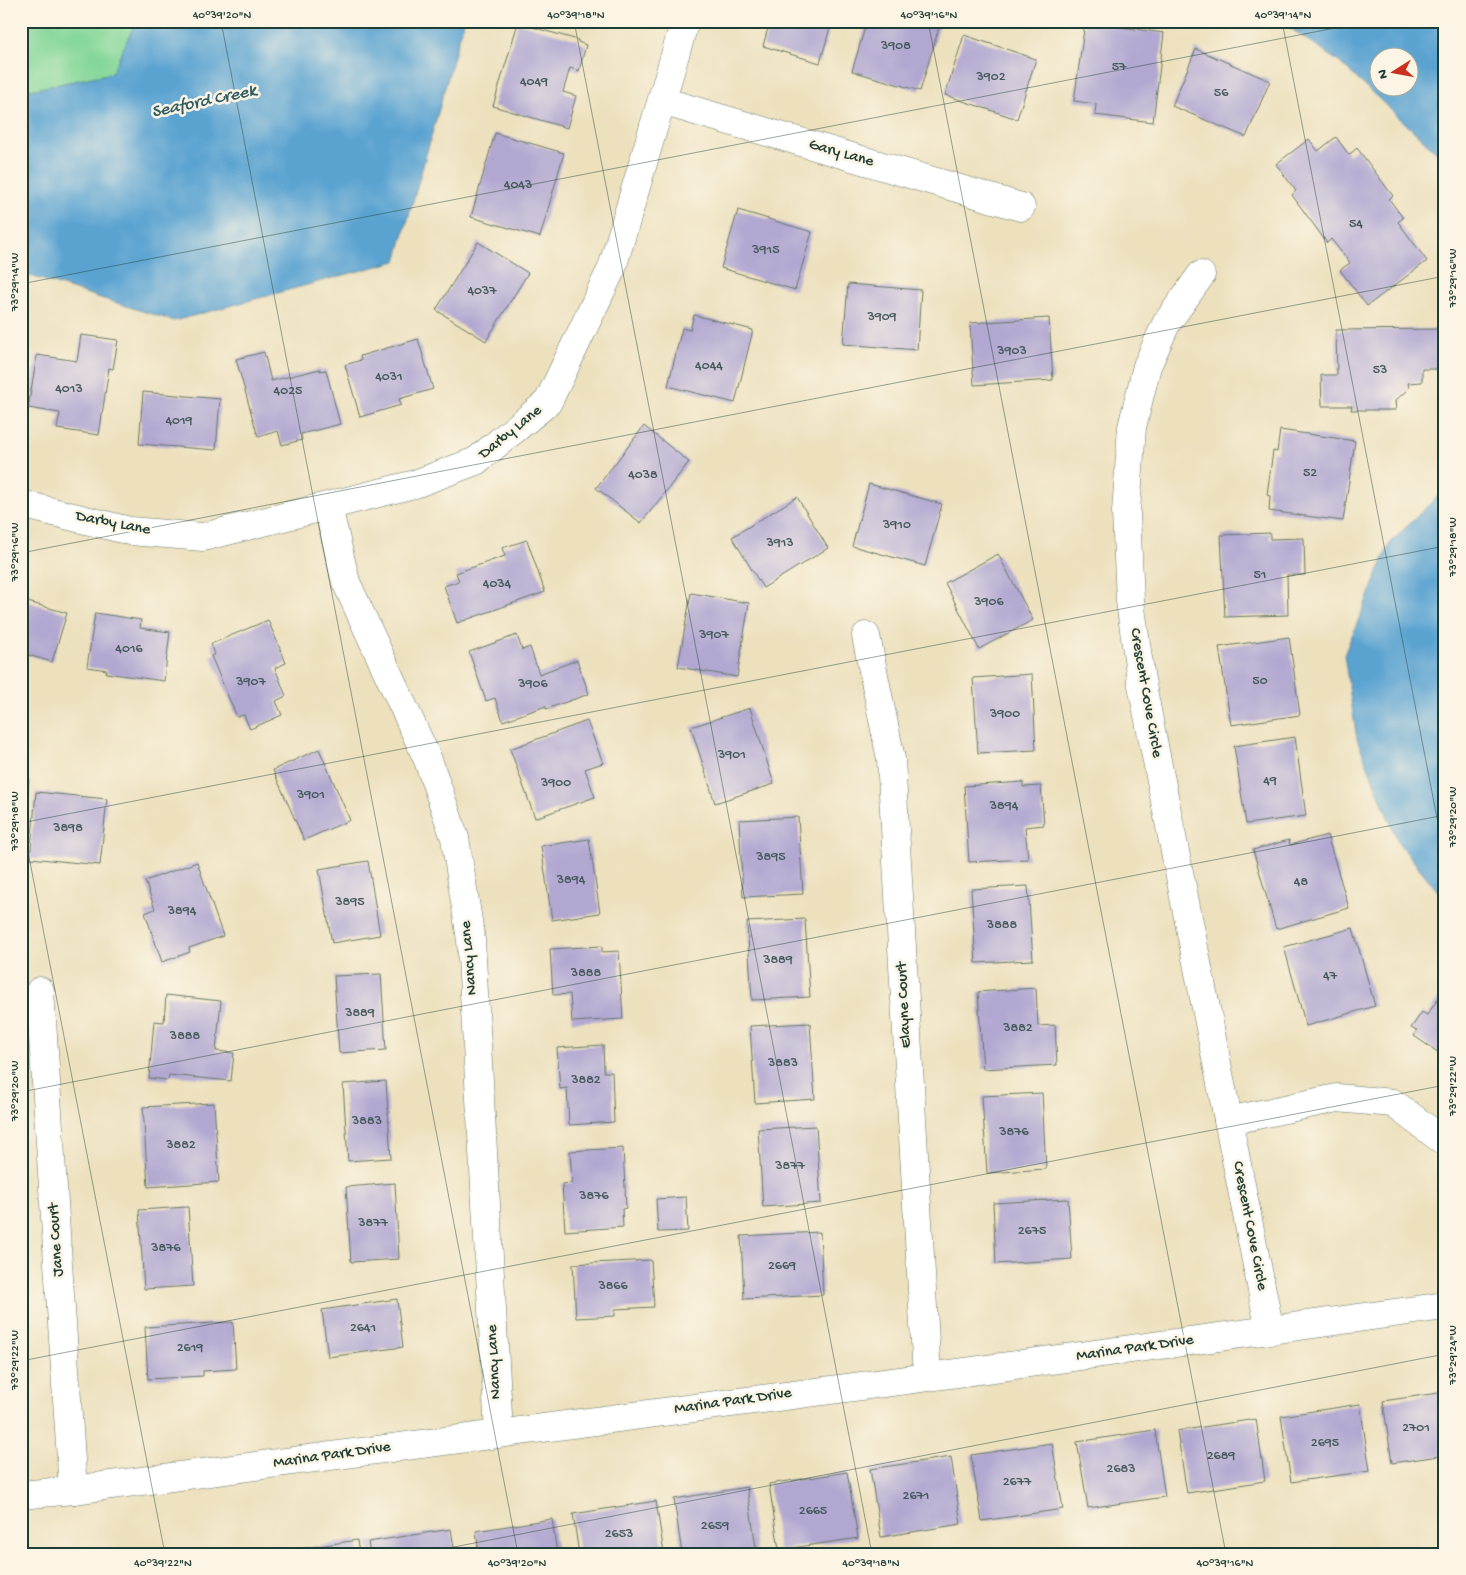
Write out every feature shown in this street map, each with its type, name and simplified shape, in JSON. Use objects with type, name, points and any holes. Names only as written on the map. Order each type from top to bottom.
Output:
[{"type":"street","name":"Darby Lane","points":[[21,504],[130,531],[203,537],[415,484],[476,461],[548,402],[612,268],[685,21]]},
{"type":"street","name":"Gary Lane","points":[[662,101],[1020,207]]},
{"type":"street","name":"Crescent Cove Circle","points":[[1201,275],[1166,324],[1147,366],[1132,427],[1126,512],[1130,602],[1141,680],[1270,1330]]},
{"type":"street","name":"Nancy Lane","points":[[328,507],[346,582],[428,760],[455,838],[471,940],[498,1433]]},
{"type":"street","name":"Elayne Court","points":[[866,636],[891,759],[927,1376]]},
{"type":"street","name":"Jane Court","points":[[40,991],[73,1490]]},
{"type":"street","points":[[1228,1121],[1337,1098],[1393,1103],[1445,1142]]},
{"type":"street","name":"Marina Park Drive","points":[[21,1495],[73,1490],[1445,1306]]},
{"type":"green space","points":[[21,21],[136,21],[113,73],[21,92]]},
{"type":"water","name":"Seaford Creek","points":[[136,21],[464,21],[396,261],[174,321],[21,273],[21,92],[112,73]]},
{"type":"water","points":[[1280,21],[1445,21],[1445,160],[1378,98],[1418,98],[1418,48],[1368,48],[1368,89],[1339,62]]},
{"type":"water","points":[[1445,489],[1445,900],[1398,842],[1357,739],[1344,655],[1390,543]]},
{"type":"building","points":[[770,21],[832,21],[820,63],[763,46]]},
{"type":"building","points":[[867,21],[941,21],[920,91],[852,71]]},
{"type":"building","points":[[1085,22],[1164,33],[1153,122],[1095,115],[1096,104],[1074,101]]},
{"type":"building","points":[[518,23],[578,40],[578,42],[586,45],[579,71],[570,68],[563,92],[576,96],[567,128],[493,106]]},
{"type":"building","points":[[964,35],[1036,59],[1017,119],[945,95]]},
{"type":"building","points":[[1196,49],[1270,81],[1246,137],[1172,106]]},
{"type":"building","points":[[495,133],[564,153],[540,237],[471,217]]},
{"type":"building","points":[[1336,137],[1349,155],[1357,148],[1393,196],[1389,199],[1403,218],[1398,222],[1427,261],[1367,306],[1340,270],[1350,263],[1331,239],[1327,243],[1292,195],[1296,191],[1276,164],[1309,139],[1318,151]]},
{"type":"building","points":[[738,210],[812,232],[795,290],[721,268]]},
{"type":"building","points":[[478,242],[528,273],[486,341],[436,310]]},
{"type":"building","points":[[848,284],[921,290],[917,350],[843,344]]},
{"type":"building","points":[[694,315],[753,330],[735,403],[668,386],[682,328],[690,330]]},
{"type":"building","points":[[1049,318],[1053,380],[974,385],[970,323]]},
{"type":"building","points":[[1445,329],[1445,369],[1422,369],[1422,382],[1408,383],[1409,388],[1395,401],[1396,410],[1351,410],[1352,406],[1322,406],[1321,375],[1337,375],[1336,330]]},
{"type":"building","points":[[81,335],[118,340],[113,369],[109,368],[99,435],[57,429],[60,413],[28,408],[37,355],[77,361]]},
{"type":"building","points":[[418,339],[433,389],[399,399],[401,405],[360,417],[345,365],[361,360],[360,356]]},
{"type":"building","points":[[264,352],[271,381],[320,369],[320,371],[326,370],[340,424],[301,434],[302,440],[282,445],[278,431],[258,437],[236,359]]},
{"type":"building","points":[[143,392],[220,399],[216,450],[139,444]]},
{"type":"building","points":[[644,426],[689,462],[641,523],[596,488]]},
{"type":"building","points":[[1280,430],[1355,441],[1343,521],[1269,511],[1270,496],[1267,495],[1273,451],[1277,452]]},
{"type":"building","points":[[869,484],[942,504],[925,566],[852,546]]},
{"type":"building","points":[[797,497],[828,548],[763,588],[732,537]]},
{"type":"building","points":[[1270,533],[1270,539],[1304,538],[1305,575],[1287,575],[1288,615],[1225,617],[1221,535]]},
{"type":"building","points":[[527,540],[545,592],[457,623],[444,586],[459,581],[456,573],[505,556],[502,548]]},
{"type":"building","points":[[998,554],[1033,620],[979,649],[945,583]]},
{"type":"building","points":[[691,593],[749,603],[737,677],[678,667]]},
{"type":"building","points":[[21,600],[67,613],[52,662],[21,653]]},
{"type":"building","points":[[95,613],[141,620],[140,628],[170,632],[164,681],[106,673],[107,670],[87,667]]},
{"type":"building","points":[[268,620],[286,663],[275,668],[286,696],[276,701],[282,715],[250,729],[244,715],[237,717],[211,656],[215,654],[211,644]]},
{"type":"building","points":[[517,635],[522,650],[530,647],[539,674],[577,660],[589,694],[503,721],[495,698],[486,701],[469,652]]},
{"type":"building","points":[[1289,637],[1300,715],[1231,725],[1219,647]]},
{"type":"building","points":[[1032,674],[1036,750],[978,753],[973,678]]},
{"type":"building","points":[[750,708],[774,784],[715,803],[691,727]]},
{"type":"building","points":[[587,721],[603,763],[585,769],[595,797],[535,818],[510,749]]},
{"type":"building","points":[[1295,737],[1306,816],[1246,824],[1234,746]]},
{"type":"building","points":[[319,749],[350,820],[304,840],[273,770]]},
{"type":"building","points":[[21,777],[29,778],[27,805],[21,805]]},
{"type":"building","points":[[1023,782],[1023,787],[1041,786],[1044,825],[1025,827],[1028,859],[969,862],[964,786]]},
{"type":"building","points":[[36,792],[107,799],[100,865],[30,858]]},
{"type":"building","points":[[798,817],[803,894],[743,897],[739,820]]},
{"type":"building","points":[[1327,835],[1349,908],[1276,929],[1253,850],[1289,840],[1290,845]]},
{"type":"building","points":[[589,839],[600,913],[552,920],[541,846]]},
{"type":"building","points":[[368,861],[380,935],[332,943],[319,869]]},
{"type":"building","points":[[197,862],[223,936],[189,948],[190,952],[162,962],[145,913],[155,909],[145,881]]},
{"type":"building","points":[[1028,886],[1033,960],[976,963],[971,889]]},
{"type":"building","points":[[805,919],[810,997],[752,1000],[747,922]]},
{"type":"building","points":[[1353,928],[1375,1006],[1306,1026],[1284,947]]},
{"type":"building","points":[[602,946],[602,952],[619,951],[623,1019],[572,1022],[570,994],[553,995],[550,949]]},
{"type":"building","points":[[381,974],[386,1050],[339,1053],[334,976]]},
{"type":"building","points":[[1036,988],[1038,1026],[1055,1025],[1057,1065],[983,1069],[978,992]]},
{"type":"building","points":[[1445,989],[1445,1057],[1414,1036],[1417,1031],[1411,1028],[1422,1012],[1427,1015]]},
{"type":"building","points":[[166,995],[221,1001],[216,1051],[234,1053],[231,1081],[169,1075],[168,1080],[149,1078],[154,1021],[164,1022]]},
{"type":"building","points":[[810,1023],[815,1099],[755,1103],[750,1026]]},
{"type":"building","points":[[603,1045],[604,1072],[612,1072],[614,1122],[569,1125],[567,1088],[560,1089],[557,1048]]},
{"type":"building","points":[[386,1081],[391,1158],[348,1161],[343,1084]]},
{"type":"building","points":[[1042,1093],[1046,1169],[987,1173],[982,1096]]},
{"type":"building","points":[[214,1103],[219,1182],[148,1187],[143,1107]]},
{"type":"building","points":[[816,1126],[821,1203],[763,1207],[758,1129]]},
{"type":"building","points":[[623,1148],[626,1208],[622,1209],[623,1227],[565,1231],[562,1184],[572,1183],[570,1151]]},
{"type":"building","points":[[395,1183],[399,1259],[351,1262],[346,1187]]},
{"type":"building","points":[[686,1197],[688,1231],[658,1232],[656,1199]]},
{"type":"building","points":[[1068,1199],[1072,1259],[996,1264],[993,1203]]},
{"type":"building","points":[[188,1207],[193,1286],[144,1289],[139,1210]]},
{"type":"building","points":[[820,1232],[823,1295],[744,1299],[741,1236]]},
{"type":"building","points":[[651,1260],[654,1307],[615,1309],[615,1316],[576,1318],[573,1264]]},
{"type":"building","points":[[397,1299],[403,1347],[328,1357],[322,1310]]},
{"type":"building","points":[[233,1322],[236,1369],[203,1371],[203,1376],[148,1379],[145,1327]]},
{"type":"building","points":[[1445,1392],[1445,1455],[1392,1463],[1383,1401]]},
{"type":"building","points":[[1360,1404],[1370,1471],[1291,1482],[1281,1416]]},
{"type":"building","points":[[1256,1419],[1265,1481],[1187,1493],[1177,1431]]},
{"type":"building","points":[[1155,1430],[1165,1497],[1088,1508],[1077,1442]]},
{"type":"building","points":[[1052,1443],[1063,1509],[982,1521],[971,1455]]},
{"type":"building","points":[[951,1457],[961,1524],[881,1537],[870,1469]]},
{"type":"building","points":[[847,1472],[858,1538],[779,1550],[769,1484]]},
{"type":"building","points":[[747,1487],[757,1554],[682,1554],[674,1499]]},
{"type":"building","points":[[656,1501],[664,1554],[579,1554],[573,1514]]},
{"type":"building","points":[[552,1519],[557,1554],[479,1554],[476,1531]]},
{"type":"building","points":[[451,1529],[455,1554],[370,1554],[368,1542]]},
{"type":"building","points":[[357,1540],[359,1554],[275,1554],[275,1553]]}]
